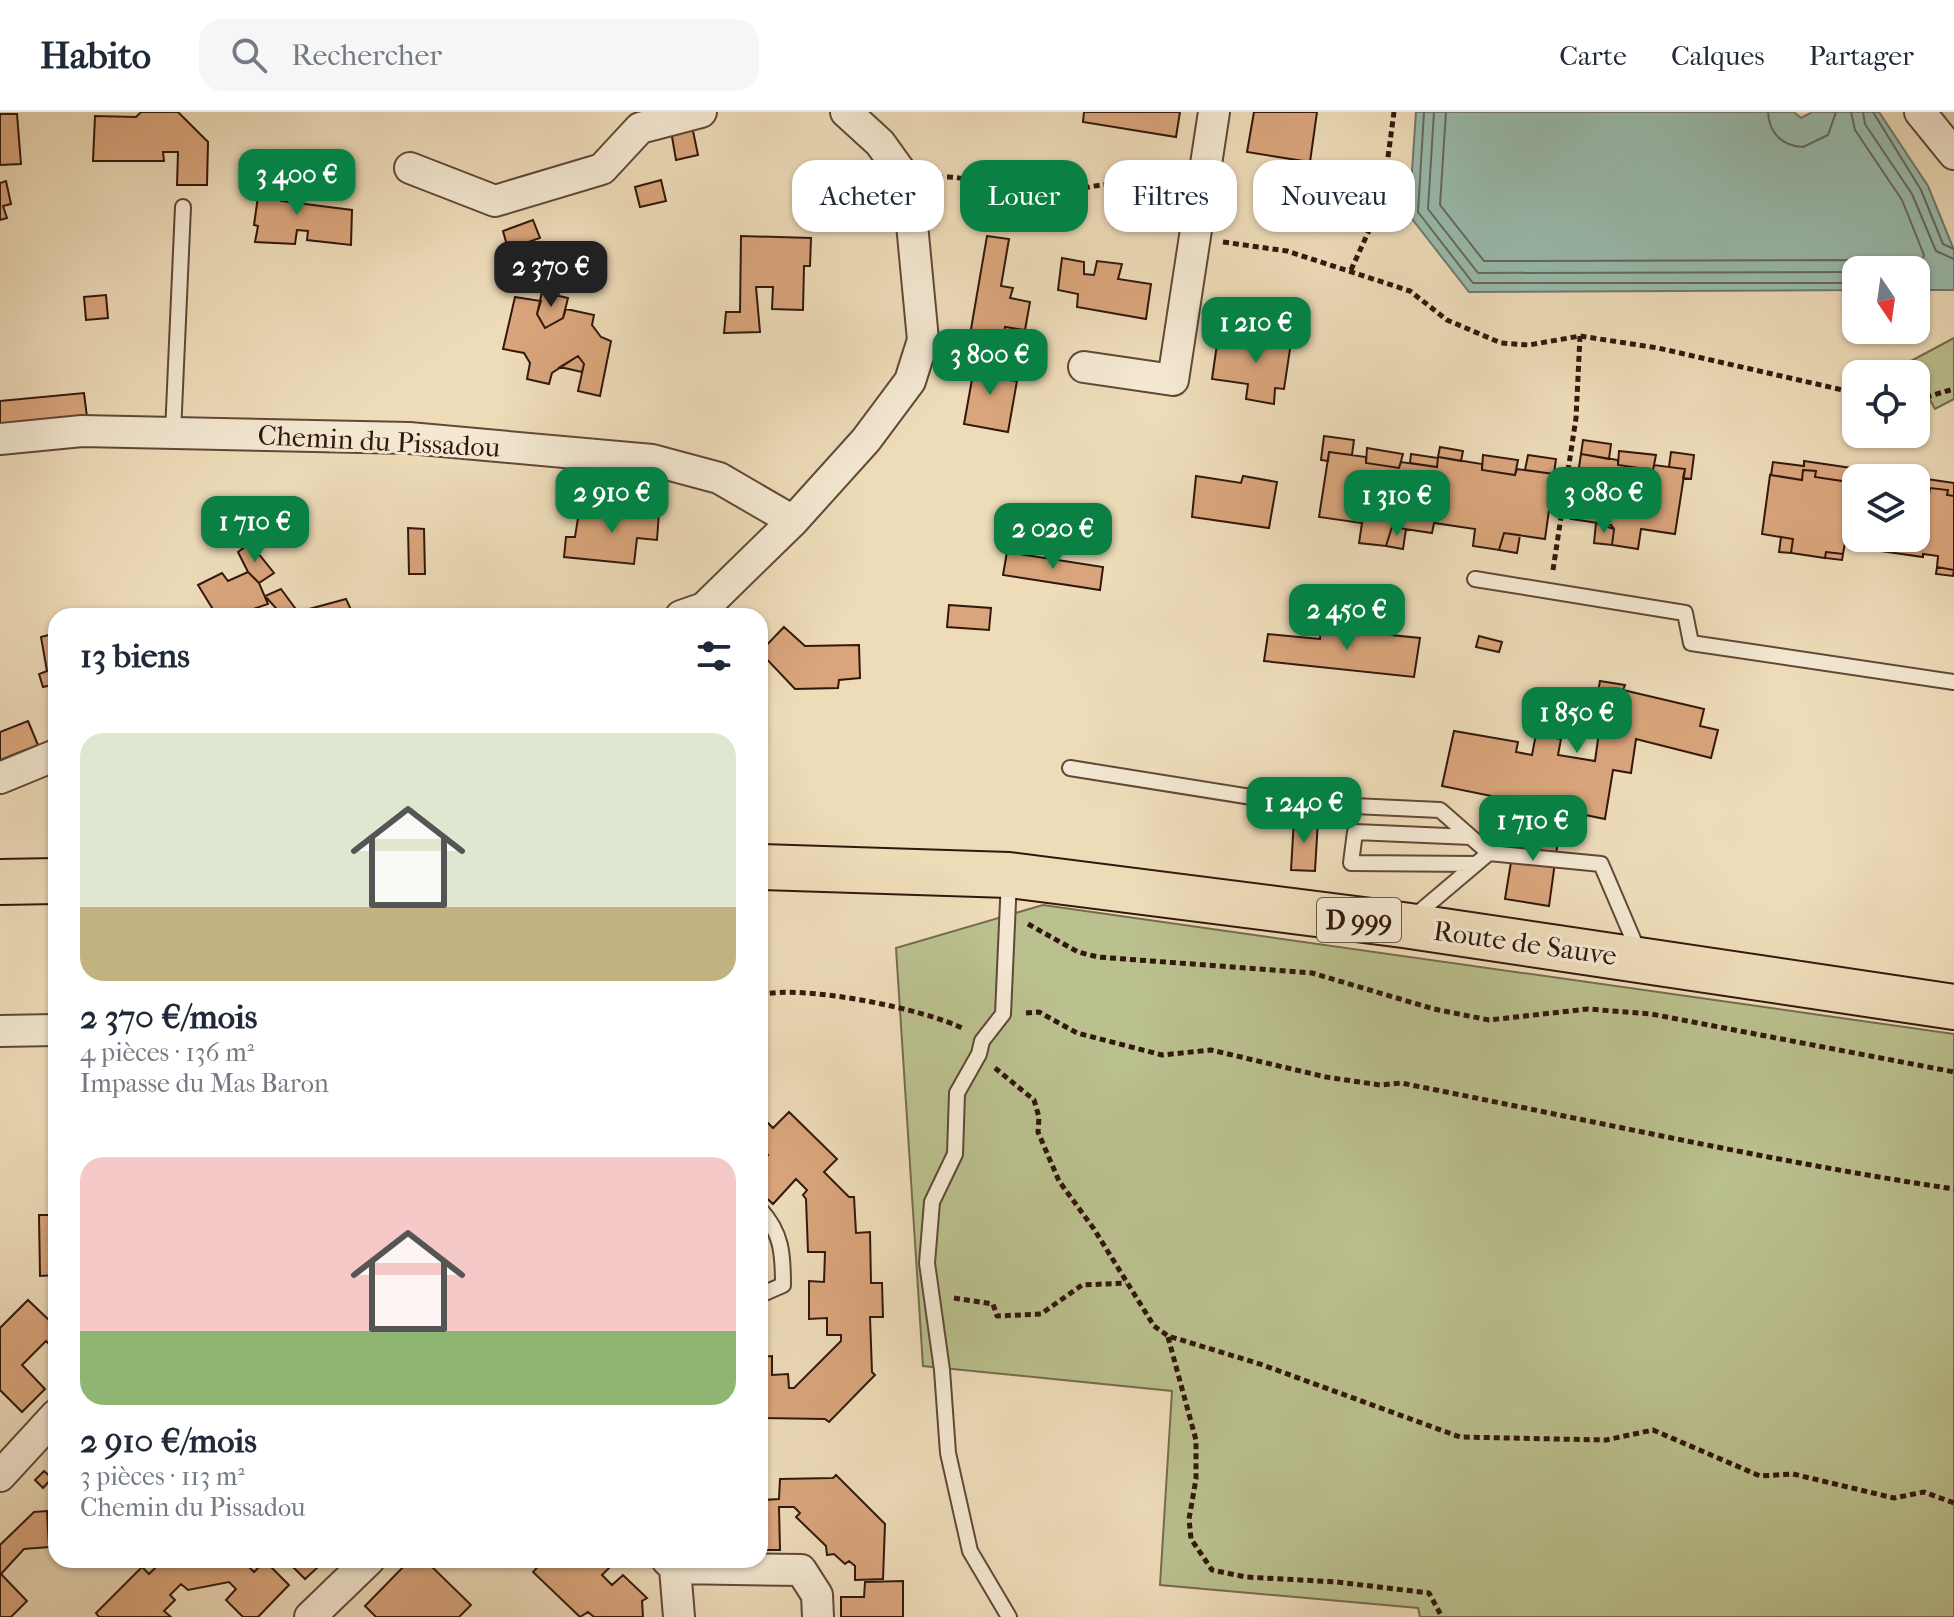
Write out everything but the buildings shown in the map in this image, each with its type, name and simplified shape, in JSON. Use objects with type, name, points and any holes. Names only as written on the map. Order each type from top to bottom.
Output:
[{"type":"main road","name":"Route de Sauve","points":[[768,868],[1009,895],[1403,925],[1954,1007]]},
{"type":"main road","points":[[0,882],[48,881]]},
{"type":"street","points":[[410,168],[495,201],[602,169],[640,128],[701,112]]},
{"type":"street","points":[[846,112],[880,143],[892,160]]},
{"type":"street","points":[[1207,160],[1214,112]]},
{"type":"street","points":[[1920,112],[1954,154]]},
{"type":"street","points":[[704,608],[793,521],[866,440],[910,381],[923,340],[913,232]]},
{"type":"street","points":[[1084,367],[1173,380],[1196,232]]},
{"type":"street","name":"Chemin du Pissadou","points":[[0,439],[82,431],[409,438],[652,460],[719,478],[793,521]]},
{"type":"street","points":[[0,778],[48,758]]},
{"type":"street","points":[[0,1031],[48,1030]]},
{"type":"street","points":[[0,1476],[48,1424]]},
{"type":"street","points":[[321,1614],[362,1568]]},
{"type":"street","points":[[672,1568],[679,1617]]},
{"type":"street","points":[[758,1568],[801,1570],[817,1595],[818,1617]]},
{"type":"lane","points":[[173,433],[183,207]]},
{"type":"lane","points":[[1475,579],[1685,613],[1691,643],[1954,682]]},
{"type":"lane","points":[[1070,768],[1289,803],[1440,810],[1489,853],[1601,864],[1642,961]]},
{"type":"lane","points":[[1471,837],[1355,832],[1351,863],[1475,864]]},
{"type":"lane","points":[[1403,925],[1489,853]]},
{"type":"lane","points":[[1009,895],[1003,1014],[980,1048],[957,1093],[955,1154],[932,1202],[927,1263],[948,1453],[970,1551],[1009,1617]]},
{"type":"lane","points":[[768,1218],[776,1226],[783,1250],[783,1285],[768,1292]]},
{"type":"path","points":[[1351,270],[1382,202],[1394,112]]},
{"type":"path","points":[[944,176],[1032,196],[1104,185]]},
{"type":"path","points":[[1202,232],[1229,245],[1287,251],[1410,291],[1447,320],[1501,343],[1529,345],[1580,336],[1658,348],[1842,390]]},
{"type":"path","points":[[1550,591],[1576,418],[1580,336]]},
{"type":"path","points":[[1930,396],[1954,389]]},
{"type":"path","points":[[1009,895],[1041,929],[1078,952],[1098,957],[1312,973],[1434,1009],[1489,1020],[1588,1009],[1651,1014],[1954,1072]]},
{"type":"path","points":[[768,995],[838,997],[919,1013],[961,1027],[1034,1100],[1039,1117],[1038,1132],[1059,1181],[1094,1229],[1154,1326],[1168,1336],[1260,1364],[1460,1437],[1606,1440],[1653,1430],[1760,1476],[1793,1474],[1894,1498],[1924,1492],[1954,1503]]},
{"type":"path","points":[[1003,1014],[1039,1012],[1077,1033],[1162,1055],[1211,1050],[1326,1077],[1380,1085],[1401,1083],[1668,1135],[1811,1168],[1954,1189]]},
{"type":"path","points":[[932,1299],[943,1296],[993,1304],[997,1316],[1041,1314],[1082,1285],[1126,1283]]},
{"type":"path","points":[[1168,1336],[1196,1440],[1196,1479],[1189,1519],[1191,1539],[1212,1570],[1246,1577],[1337,1582],[1429,1593],[1442,1617]]},
{"type":"green space","points":[[1954,338],[1954,399],[1935,409],[1930,400],[1930,360],[1913,360]]},
{"type":"green space","points":[[1043,905],[1954,1034],[1954,1617],[1420,1617],[1418,1608],[1160,1585],[1172,1391],[923,1366],[896,948]]},
{"type":"water","points":[[1416,112],[1794,112],[1801,118],[1812,112],[1879,112],[1928,186],[1954,250],[1954,290],[1930,290],[1930,256],[1842,256],[1842,290],[1469,292],[1415,223],[1413,160]]}]
